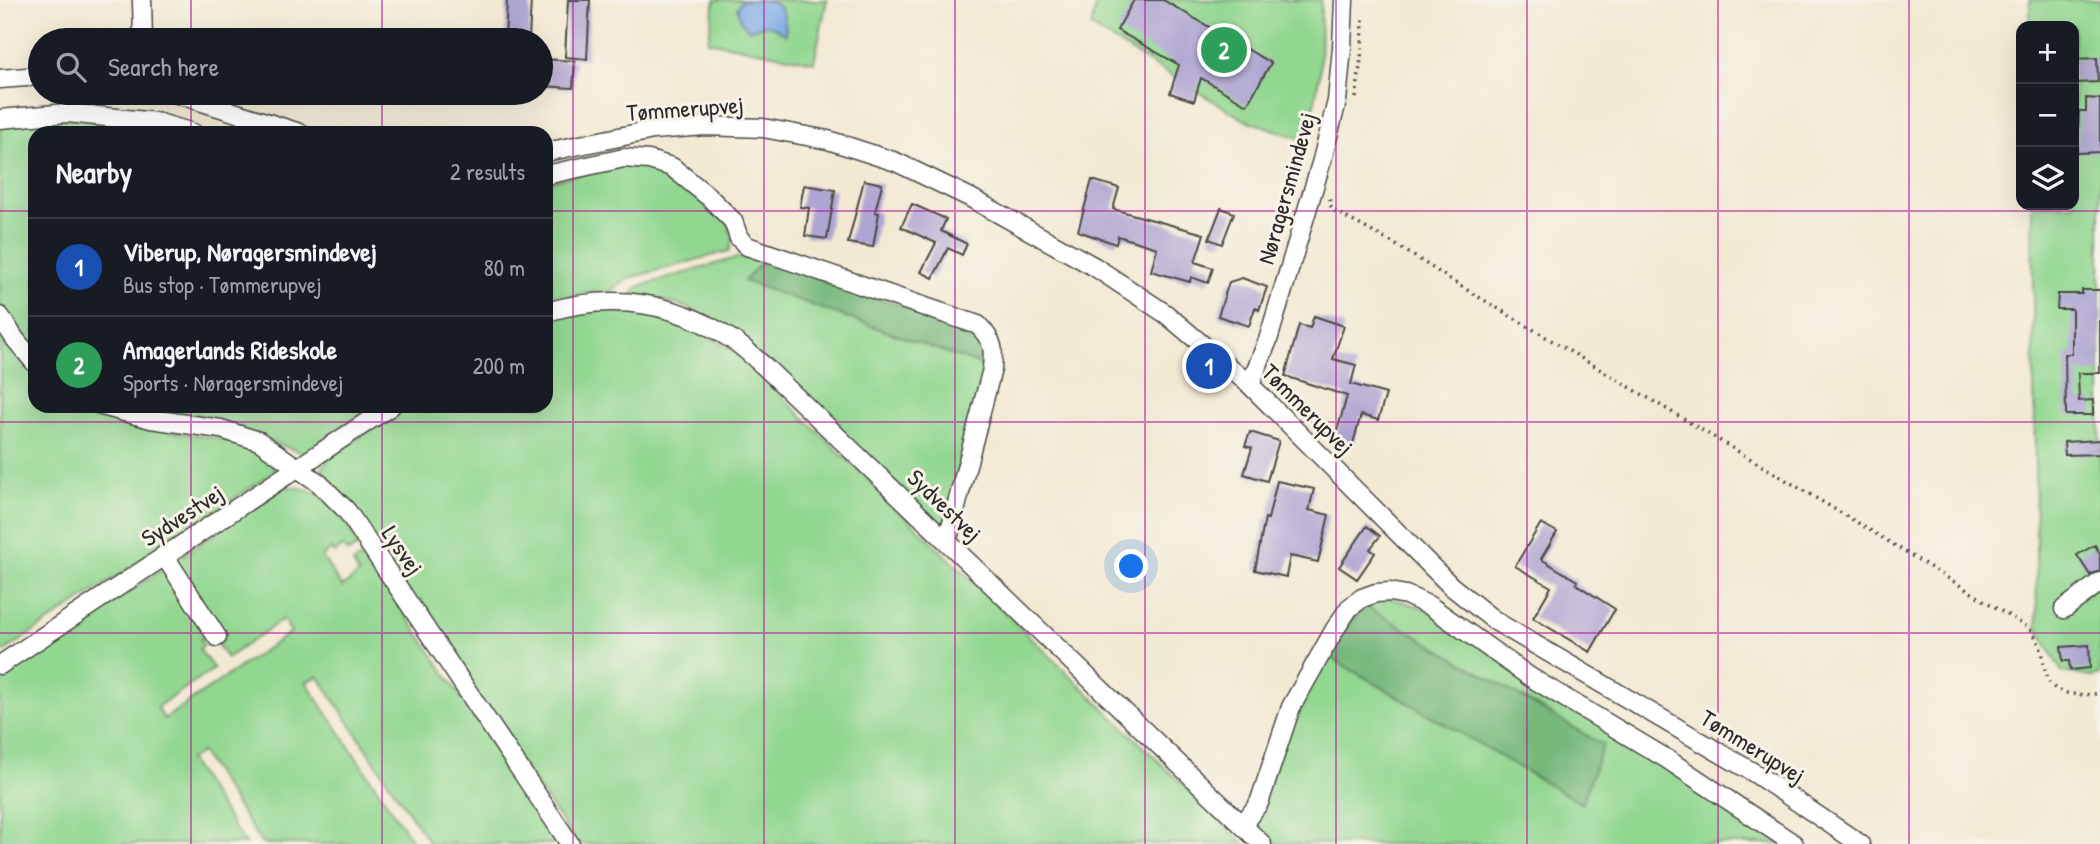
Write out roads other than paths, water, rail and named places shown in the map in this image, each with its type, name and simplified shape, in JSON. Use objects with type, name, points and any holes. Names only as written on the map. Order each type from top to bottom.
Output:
[{"type":"street","points":[[142,0],[143,28]]},
{"type":"street","name":"Nøragersmindevej","points":[[1250,385],[1268,340],[1322,160],[1334,111],[1345,0]]},
{"type":"street","points":[[0,79],[28,77]]},
{"type":"street","points":[[212,105],[278,126]]},
{"type":"street","points":[[0,119],[67,113],[156,122],[169,126]]},
{"type":"street","name":"Tømmerupvej","points":[[553,151],[653,130],[705,126],[763,128],[828,140],[896,162],[969,197],[1096,267],[1166,314],[1250,385],[1451,586],[1495,621],[1756,774],[1860,844]]},
{"type":"street","points":[[553,173],[624,158],[649,160],[672,167],[733,221],[739,238],[747,246],[978,325],[990,338],[994,350],[992,369],[947,542]]},
{"type":"street","name":"Sydvestvej","points":[[553,310],[573,304],[614,301],[656,306],[696,318],[732,339],[764,366],[1262,844]]},
{"type":"street","points":[[0,316],[28,355]]},
{"type":"street","name":"Lysvej","points":[[128,413],[220,429],[259,441],[319,483],[347,511],[570,844]]},
{"type":"street","name":"Sydvestvej","points":[[0,665],[381,413]]},
{"type":"street","points":[[164,555],[218,637]]},
{"type":"street","points":[[2064,609],[2100,582]]},
{"type":"street","points":[[1242,824],[1259,803],[1291,707],[1335,629],[1349,608],[1362,598],[1390,592],[1406,595],[1430,606],[1530,677],[1667,760],[1794,844]]},
{"type":"water","points":[[742,0],[776,4],[783,15],[786,35],[768,25],[749,30],[741,21],[737,8]]},
{"type":"place","name":"Amagerlands Rideskole","points":[[1224,50]]},
{"type":"place","name":"Viberup, Nøragersmindevej","points":[[1209,366]]}]
